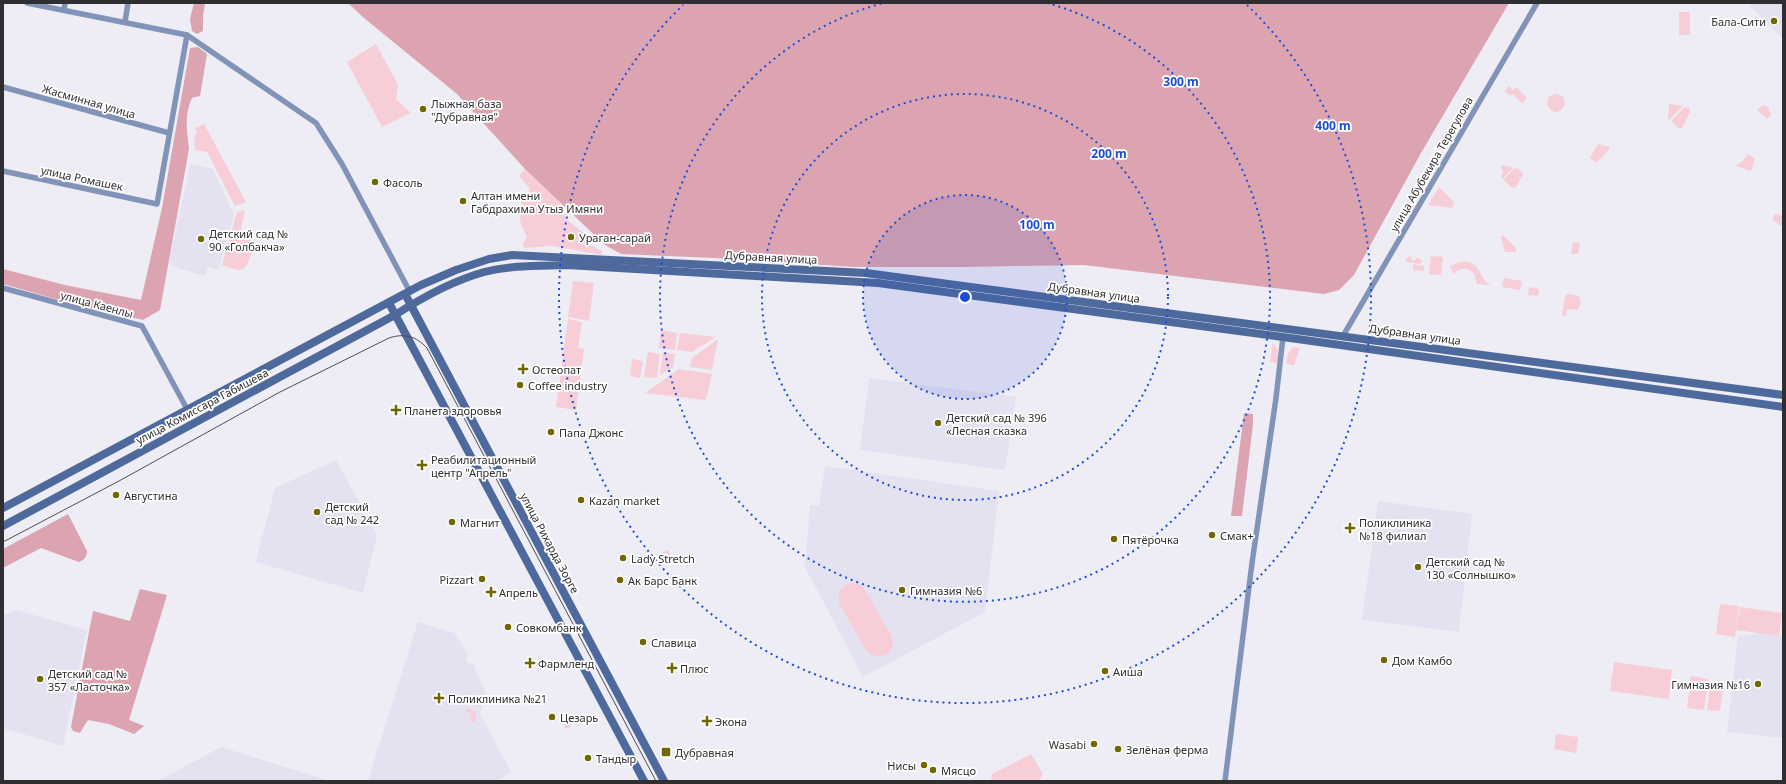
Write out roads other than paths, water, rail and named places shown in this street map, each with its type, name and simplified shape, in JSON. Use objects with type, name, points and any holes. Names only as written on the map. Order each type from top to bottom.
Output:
[{"type":"street","points":[[27,3],[187,35],[316,123],[342,164],[408,293]]},
{"type":"street","points":[[64,10],[65,3]]},
{"type":"street","points":[[125,22],[128,3]]},
{"type":"street","name":"улица Абубекира Терегулова","points":[[1344,336],[1537,3]]},
{"type":"street","points":[[169,133],[187,35]]},
{"type":"street","name":"Жасминная улица","points":[[3,87],[169,133]]},
{"type":"street","name":"улица Ромашек","points":[[3,171],[156,204],[169,133]]},
{"type":"street","name":"Дубравная улица","points":[[408,293],[456,270],[489,259],[512,255],[585,257],[877,274],[1783,395]]},
{"type":"street","name":"Дубравная улица","points":[[411,305],[447,286],[485,272],[522,266],[567,266],[878,283],[1283,337],[1783,407]]},
{"type":"street","name":"улица Каенлы","points":[[3,288],[142,326],[187,409]]},
{"type":"street","name":"улица Комиссара Габишева","points":[[3,508],[408,293]]},
{"type":"street","name":"улица Рихарда Зорге","points":[[408,293],[411,305],[664,781]]},
{"type":"street","points":[[389,303],[644,781]]},
{"type":"street","name":"улица Комиссара Габишева","points":[[3,526],[411,305]]},
{"type":"street","points":[[1225,781],[1252,563],[1276,398],[1284,328]]},
{"type":"street","points":[[1407,355],[1409,345]]},
{"type":"tram line","points":[[3,542],[119,481],[280,392],[389,338],[400,336],[414,338],[427,348],[656,781]]},
{"type":"place","name":"Бала-Сити","points":[[1774,21]]},
{"type":"place","name":"Лыжная база \"Дубравная\"","points":[[423,109]]},
{"type":"place","name":"Фасоль","points":[[375,182]]},
{"type":"place","name":"Алтан имени Габдрахима Утыз Имяни","points":[[463,201]]},
{"type":"place","name":"Ураган-сарай","points":[[571,237]]},
{"type":"place","name":"Детский сад № 90 «Голбакча»","points":[[201,239]]},
{"type":"place","name":"Остеопат","points":[[523,369]]},
{"type":"place","name":"Coffee industry","points":[[520,385]]},
{"type":"place","name":"Планета здоровья","points":[[396,410]]},
{"type":"place","name":"Детский сад № 396 «Лесная сказка","points":[[938,423]]},
{"type":"place","name":"Папа Джонс","points":[[551,432]]},
{"type":"place","name":"Реабилитационный центр \"Апрель\"","points":[[422,465]]},
{"type":"place","name":"Августина","points":[[116,495]]},
{"type":"place","name":"Kazan market","points":[[581,500]]},
{"type":"place","name":"Детский сад № 242","points":[[317,512]]},
{"type":"place","name":"Магнит","points":[[452,522]]},
{"type":"place","name":"Поликлиника №18 филиал","points":[[1350,528]]},
{"type":"place","name":"Смак+","points":[[1212,535]]},
{"type":"place","name":"Пятёрочка","points":[[1114,539]]},
{"type":"place","name":"Lady Stretch","points":[[623,558]]},
{"type":"place","name":"Детский сад № 130 «Солнышко»","points":[[1418,567]]},
{"type":"place","name":"Pizzart","points":[[482,579]]},
{"type":"place","name":"Ак Барс Банк","points":[[620,580]]},
{"type":"place","name":"Гимназия №6","points":[[902,590]]},
{"type":"place","name":"Апрель","points":[[491,592]]},
{"type":"place","name":"Совкомбанк","points":[[508,627]]},
{"type":"place","name":"Славица","points":[[643,642]]},
{"type":"place","name":"Дом Камбо","points":[[1384,660]]},
{"type":"place","name":"Фармленд","points":[[530,663]]},
{"type":"place","name":"Плюс","points":[[672,668]]},
{"type":"place","name":"Аиша","points":[[1105,671]]},
{"type":"place","name":"Детский сад № 357 «Ласточка»","points":[[40,679]]},
{"type":"place","name":"Гимназия №16","points":[[1758,684]]},
{"type":"place","name":"Поликлиника №21","points":[[439,698]]},
{"type":"place","name":"Цезарь","points":[[552,717]]},
{"type":"place","name":"Экона","points":[[707,721]]},
{"type":"place","name":"Wasabi","points":[[1094,744]]},
{"type":"place","name":"Зелёная ферма","points":[[1118,749]]},
{"type":"place","name":"Дубравная","points":[[666,752]]},
{"type":"place","name":"Тандыр","points":[[588,758]]},
{"type":"place","name":"Нисы","points":[[924,765]]},
{"type":"place","name":"Мясцо","points":[[933,770]]}]
